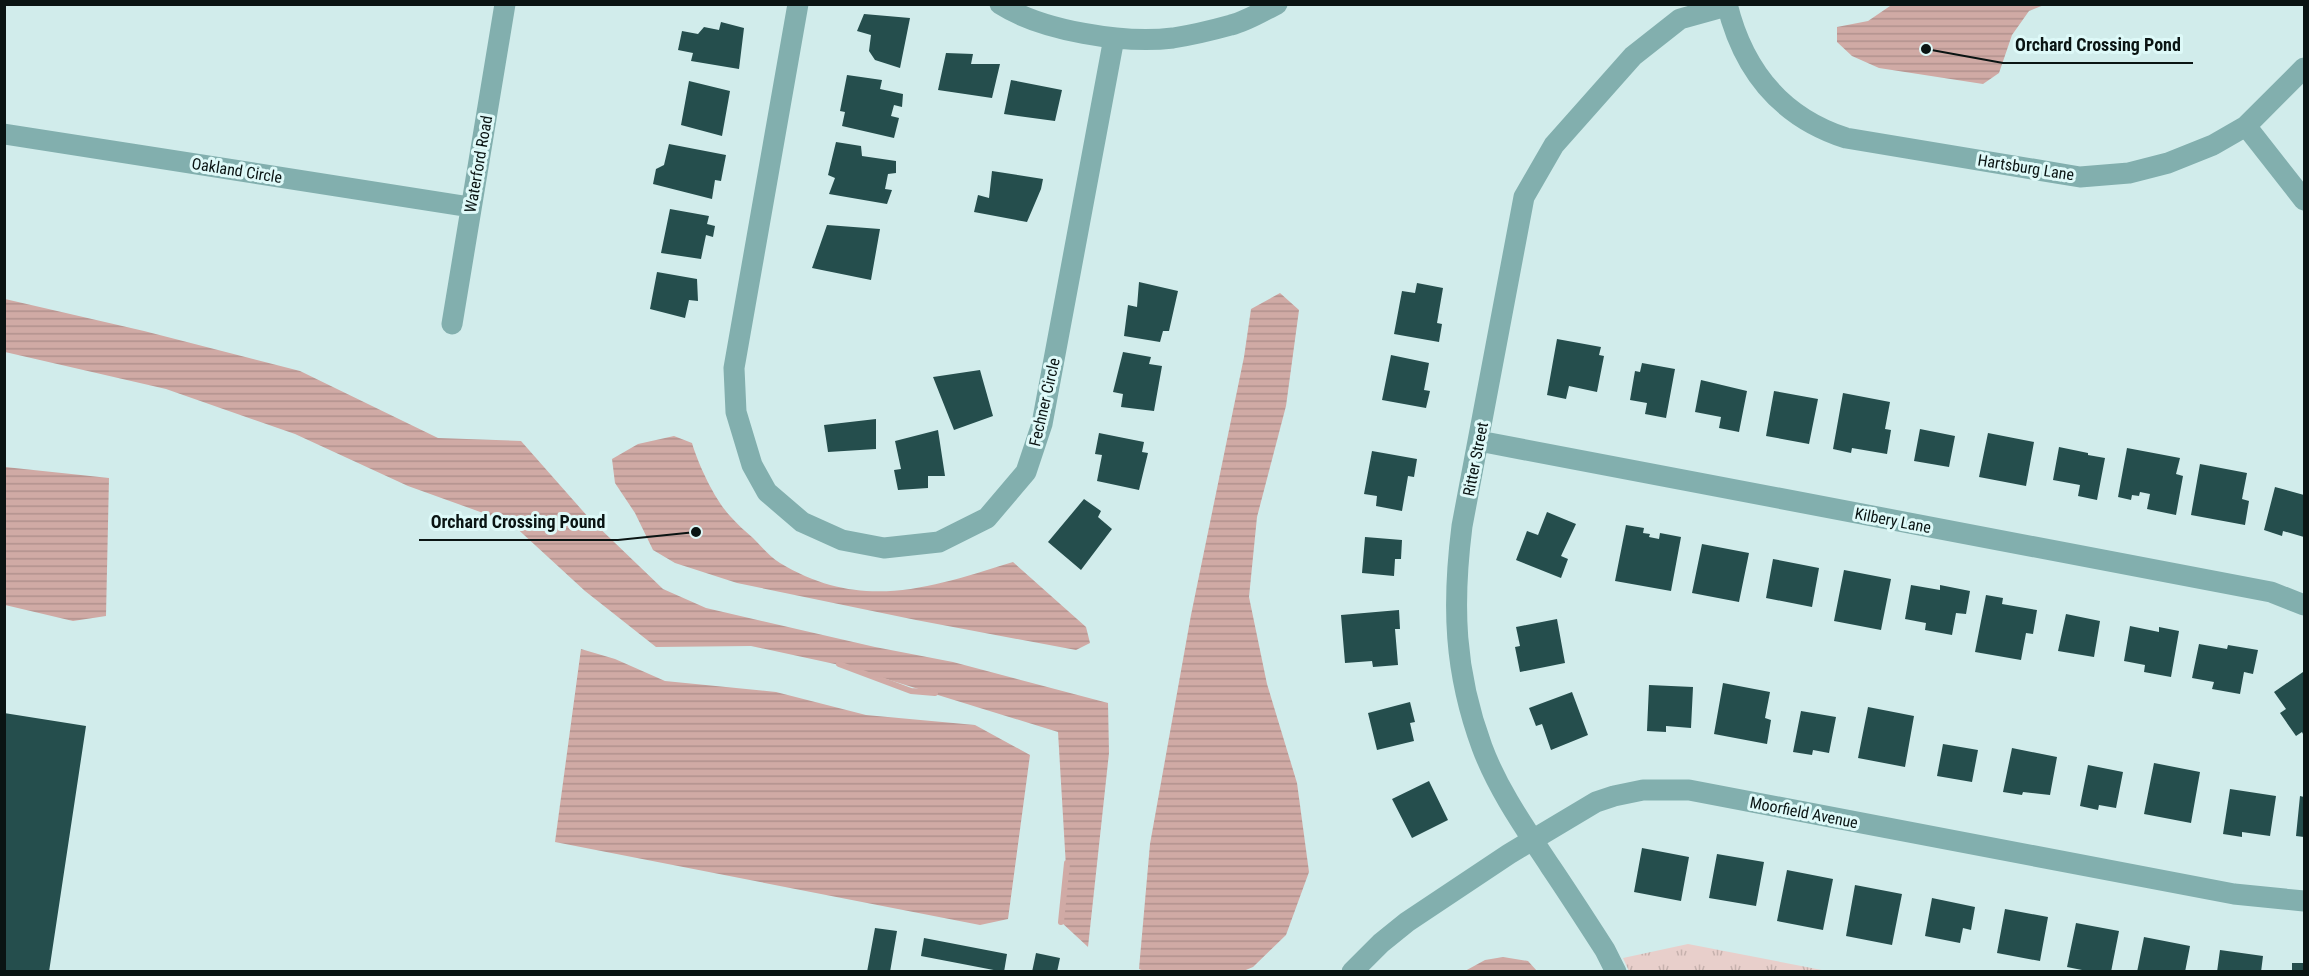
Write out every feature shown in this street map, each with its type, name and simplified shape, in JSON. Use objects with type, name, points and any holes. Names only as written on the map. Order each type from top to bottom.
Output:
[{"type":"street","name":"Waterford Road","points":[[452,324],[505,4]]},
{"type":"street","name":"Fechner Circle","points":[[798,4],[734,368],[736,412],[752,465],[767,492],[802,522],[842,540],[884,548],[939,542],[987,518],[1026,471],[1042,424],[1114,38]]},
{"type":"street","points":[[1000,4],[1009,10],[1054,27],[1114,38],[1172,38],[1233,25],[1277,4]]},
{"type":"street","name":"Hartsburg Lane","points":[[1727,5],[1744,54],[1766,88],[1793,112],[1825,131],[1846,138],[2080,177],[2129,173],[2168,163],[2213,145],[2246,126],[2304,68]]},
{"type":"street","name":"Ritter Street","points":[[1616,972],[1605,950],[1531,840],[1498,783],[1482,748],[1464,690],[1460,667],[1455,586],[1462,526],[1524,198],[1554,145],[1634,56],[1680,20],[1727,5]]},
{"type":"street","points":[[2246,126],[2304,200]]},
{"type":"street","name":"Oakland Circle","points":[[4,134],[470,207]]},
{"type":"street","name":"Kilbery Lane","points":[[1479,441],[2271,592],[2304,605]]},
{"type":"street","name":"Moorfield Avenue","points":[[1352,972],[1381,942],[1407,922],[1531,840],[1596,802],[1614,796],[1652,790],[1676,789],[2223,892],[2304,901]]},
{"type":"green space","points":[[1688,944],[1827,971],[1629,971],[1623,958]]},
{"type":"shaded area","points":[[1893,4],[2044,5],[2029,11],[2012,35],[1999,73],[1983,84],[1879,68],[1852,56],[1837,42],[1837,27],[1868,21]]},
{"type":"shaded area","points":[[1280,293],[1299,310],[1286,406],[1257,517],[1249,597],[1267,684],[1297,783],[1309,872],[1286,935],[1253,967],[1241,972],[1144,971],[1139,969],[1150,844],[1191,615],[1244,357],[1251,309]]},
{"type":"shaded area","points":[[5,299],[144,331],[300,371],[438,438],[521,441],[589,518],[663,589],[706,608],[875,647],[953,662],[1108,703],[1109,753],[1088,947],[1061,922],[1066,867],[1058,732],[844,666],[751,646],[656,647],[585,591],[511,523],[408,486],[295,434],[166,389],[5,352]]},
{"type":"shaded area","points":[[674,436],[692,443],[713,491],[735,522],[776,561],[810,578],[839,587],[868,591],[896,591],[953,580],[1013,562],[1086,627],[1090,643],[1076,650],[916,620],[737,583],[675,563],[653,550],[635,513],[615,483],[612,459],[638,444]]},
{"type":"shaded area","points":[[5,467],[109,478],[106,616],[73,621],[5,605]]},
{"type":"shaded area","points":[[581,649],[615,659],[665,681],[776,692],[866,715],[975,725],[1030,755],[1008,919],[980,925],[555,842]]},
{"type":"shaded area","points":[[1503,957],[1528,961],[1537,971],[1465,971],[1485,960]]},
{"type":"building","points":[[864,14],[910,18],[900,68],[875,60],[869,51],[871,35],[857,31]]},
{"type":"building","points":[[721,22],[744,28],[739,69],[691,61],[693,53],[678,50],[682,31],[698,34],[704,27],[719,30]]},
{"type":"building","points":[[946,53],[973,54],[971,64],[1000,64],[992,98],[938,90]]},
{"type":"building","points":[[847,75],[882,80],[880,89],[903,94],[902,107],[894,105],[891,116],[899,118],[894,138],[842,126],[845,112],[840,111]]},
{"type":"building","points":[[1011,80],[1062,90],[1055,121],[1004,114]]},
{"type":"building","points":[[689,81],[730,91],[722,136],[681,125]]},
{"type":"building","points":[[836,142],[861,146],[862,156],[896,161],[896,173],[888,174],[885,189],[892,190],[887,204],[829,194],[835,178],[828,175]]},
{"type":"building","points":[[669,144],[726,155],[721,181],[715,180],[712,199],[653,184],[656,169],[664,165]]},
{"type":"building","points":[[992,171],[1043,179],[1027,222],[974,212],[978,195],[989,198]]},
{"type":"building","points":[[670,209],[709,216],[707,224],[715,226],[713,237],[706,235],[701,259],[661,253]]},
{"type":"building","points":[[827,225],[880,229],[871,280],[812,268]]},
{"type":"building","points":[[657,272],[697,279],[698,301],[689,300],[685,318],[650,309]]},
{"type":"building","points":[[1139,282],[1178,291],[1169,331],[1163,331],[1160,342],[1124,336],[1128,305],[1137,307]]},
{"type":"building","points":[[1417,283],[1443,288],[1437,323],[1442,324],[1439,342],[1394,334],[1402,291],[1415,293]]},
{"type":"building","points":[[1557,339],[1601,347],[1599,355],[1604,356],[1597,392],[1569,386],[1566,399],[1547,395]]},
{"type":"building","points":[[1123,352],[1151,357],[1149,364],[1162,366],[1154,411],[1121,407],[1123,394],[1113,392]]},
{"type":"building","points":[[1391,355],[1429,363],[1424,390],[1430,391],[1426,408],[1382,400]]},
{"type":"building","points":[[1642,363],[1675,369],[1666,418],[1645,414],[1647,403],[1630,400],[1635,371],[1640,372]]},
{"type":"building","points":[[980,370],[993,416],[954,430],[933,377]]},
{"type":"building","points":[[1701,380],[1747,391],[1739,432],[1719,428],[1721,417],[1695,412]]},
{"type":"building","points":[[1774,391],[1818,399],[1809,444],[1766,436]]},
{"type":"building","points":[[1843,393],[1890,402],[1885,429],[1891,430],[1887,454],[1852,448],[1851,453],[1833,449]]},
{"type":"building","points":[[876,419],[876,449],[828,452],[824,425]]},
{"type":"building","points":[[1920,429],[1955,436],[1949,467],[1914,461]]},
{"type":"building","points":[[938,430],[945,476],[928,476],[928,488],[898,490],[894,470],[901,469],[895,441]]},
{"type":"building","points":[[1099,433],[1144,442],[1142,452],[1148,453],[1139,490],[1097,481],[1102,455],[1095,454]]},
{"type":"building","points":[[1988,433],[2034,442],[2026,486],[1979,477]]},
{"type":"building","points":[[2059,447],[2105,458],[2097,500],[2078,496],[2080,485],[2053,480]]},
{"type":"building","points":[[2127,448],[2180,458],[2176,474],[2183,476],[2176,515],[2147,509],[2150,494],[2140,492],[2139,496],[2132,495],[2131,500],[2118,497]]},
{"type":"building","points":[[1372,451],[1417,459],[1414,477],[1408,476],[1402,511],[1376,506],[1377,496],[1364,494]]},
{"type":"building","points":[[2200,464],[2247,473],[2242,499],[2249,501],[2245,525],[2191,515]]},
{"type":"building","points":[[2275,487],[2304,495],[2304,537],[2283,531],[2282,536],[2264,530]]},
{"type":"building","points":[[1084,499],[1101,511],[1098,517],[1112,529],[1081,570],[1048,542]]},
{"type":"building","points":[[1547,512],[1576,524],[1561,556],[1568,559],[1561,578],[1516,560],[1527,531],[1538,535]]},
{"type":"building","points":[[1626,525],[1644,528],[1643,533],[1650,534],[1649,537],[1659,539],[1660,533],[1681,537],[1671,591],[1615,581]]},
{"type":"building","points":[[1365,537],[1402,540],[1401,559],[1395,559],[1394,576],[1362,573]]},
{"type":"building","points":[[1702,544],[1749,553],[1739,602],[1692,593]]},
{"type":"building","points":[[1773,559],[1819,568],[1812,607],[1766,598]]},
{"type":"building","points":[[1844,570],[1891,579],[1881,630],[1834,621]]},
{"type":"building","points":[[1911,585],[1940,590],[1940,585],[1970,591],[1966,614],[1956,613],[1952,635],[1925,630],[1926,623],[1905,619]]},
{"type":"building","points":[[1986,595],[2003,598],[2002,604],[2037,610],[2033,634],[2026,633],[2021,660],[1975,652]]},
{"type":"building","points":[[1399,610],[1400,629],[1395,629],[1398,665],[1373,667],[1372,661],[1345,663],[1341,615]]},
{"type":"building","points":[[2066,614],[2100,621],[2094,657],[2058,651]]},
{"type":"building","points":[[1557,619],[1565,663],[1520,672],[1515,647],[1520,646],[1516,627]]},
{"type":"building","points":[[2130,626],[2159,632],[2159,627],[2179,631],[2171,677],[2144,672],[2145,665],[2124,661]]},
{"type":"building","points":[[2199,644],[2227,649],[2228,645],[2258,650],[2253,674],[2244,672],[2240,694],[2212,689],[2214,682],[2192,678]]},
{"type":"building","points":[[2303,672],[2304,736],[2302,732],[2296,736],[2280,713],[2286,709],[2274,692]]},
{"type":"building","points":[[1723,683],[1770,692],[1765,718],[1771,720],[1767,744],[1714,734]]},
{"type":"building","points":[[1649,685],[1693,687],[1691,728],[1666,726],[1666,732],[1647,731]]},
{"type":"building","points":[[1572,692],[1588,735],[1551,750],[1542,724],[1536,726],[1529,708]]},
{"type":"building","points":[[1410,702],[1415,722],[1410,723],[1414,741],[1377,750],[1368,713]]},
{"type":"building","points":[[1868,707],[1914,716],[1905,767],[1858,758]]},
{"type":"building","points":[[1801,711],[1836,717],[1829,753],[1813,750],[1812,755],[1793,752]]},
{"type":"building","points":[[4,713],[86,726],[49,972],[4,972]]},
{"type":"building","points":[[1943,744],[1978,750],[1972,782],[1937,776]]},
{"type":"building","points":[[2012,748],[2057,757],[2050,795],[2003,792]]},
{"type":"building","points":[[2154,763],[2200,772],[2191,823],[2144,814]]},
{"type":"building","points":[[2088,765],[2123,772],[2116,808],[2099,805],[2098,810],[2080,806]]},
{"type":"building","points":[[1429,781],[1448,820],[1412,838],[1392,799]]},
{"type":"building","points":[[2230,789],[2276,796],[2270,836],[2242,832],[2242,837],[2223,834]]},
{"type":"building","points":[[2300,796],[2304,797],[2304,837],[2296,836]]},
{"type":"building","points":[[1642,848],[1689,857],[1681,901],[1634,892]]},
{"type":"building","points":[[1717,854],[1764,862],[1756,906],[1709,898]]},
{"type":"building","points":[[1787,870],[1833,879],[1823,930],[1777,921]]},
{"type":"building","points":[[1855,885],[1902,894],[1892,945],[1846,936]]},
{"type":"building","points":[[1932,898],[1975,907],[1971,930],[1963,928],[1960,943],[1925,936]]},
{"type":"building","points":[[2005,909],[2048,917],[2040,961],[1997,953]]},
{"type":"building","points":[[2076,923],[2119,931],[2111,972],[2092,972],[2067,967]]},
{"type":"building","points":[[875,928],[897,931],[890,972],[867,972]]},
{"type":"building","points":[[2144,937],[2190,946],[2185,972],[2137,972]]},
{"type":"building","points":[[924,938],[1007,954],[1004,972],[921,956]]},
{"type":"building","points":[[2220,950],[2263,956],[2261,972],[2217,972]]},
{"type":"building","points":[[1036,953],[1060,958],[1057,972],[1032,972]]},
{"type":"building","points":[[2292,963],[2304,963],[2304,972],[2292,972]]},
{"type":"waterway","points":[[839,664],[911,691],[935,693]]},
{"type":"waterway","points":[[1061,922],[1067,863]]},
{"type":"place","name":"Orchard Crossing Pond","points":[[1926,49]]},
{"type":"place","name":"Orchard Crossing Pound","points":[[696,532]]}]
